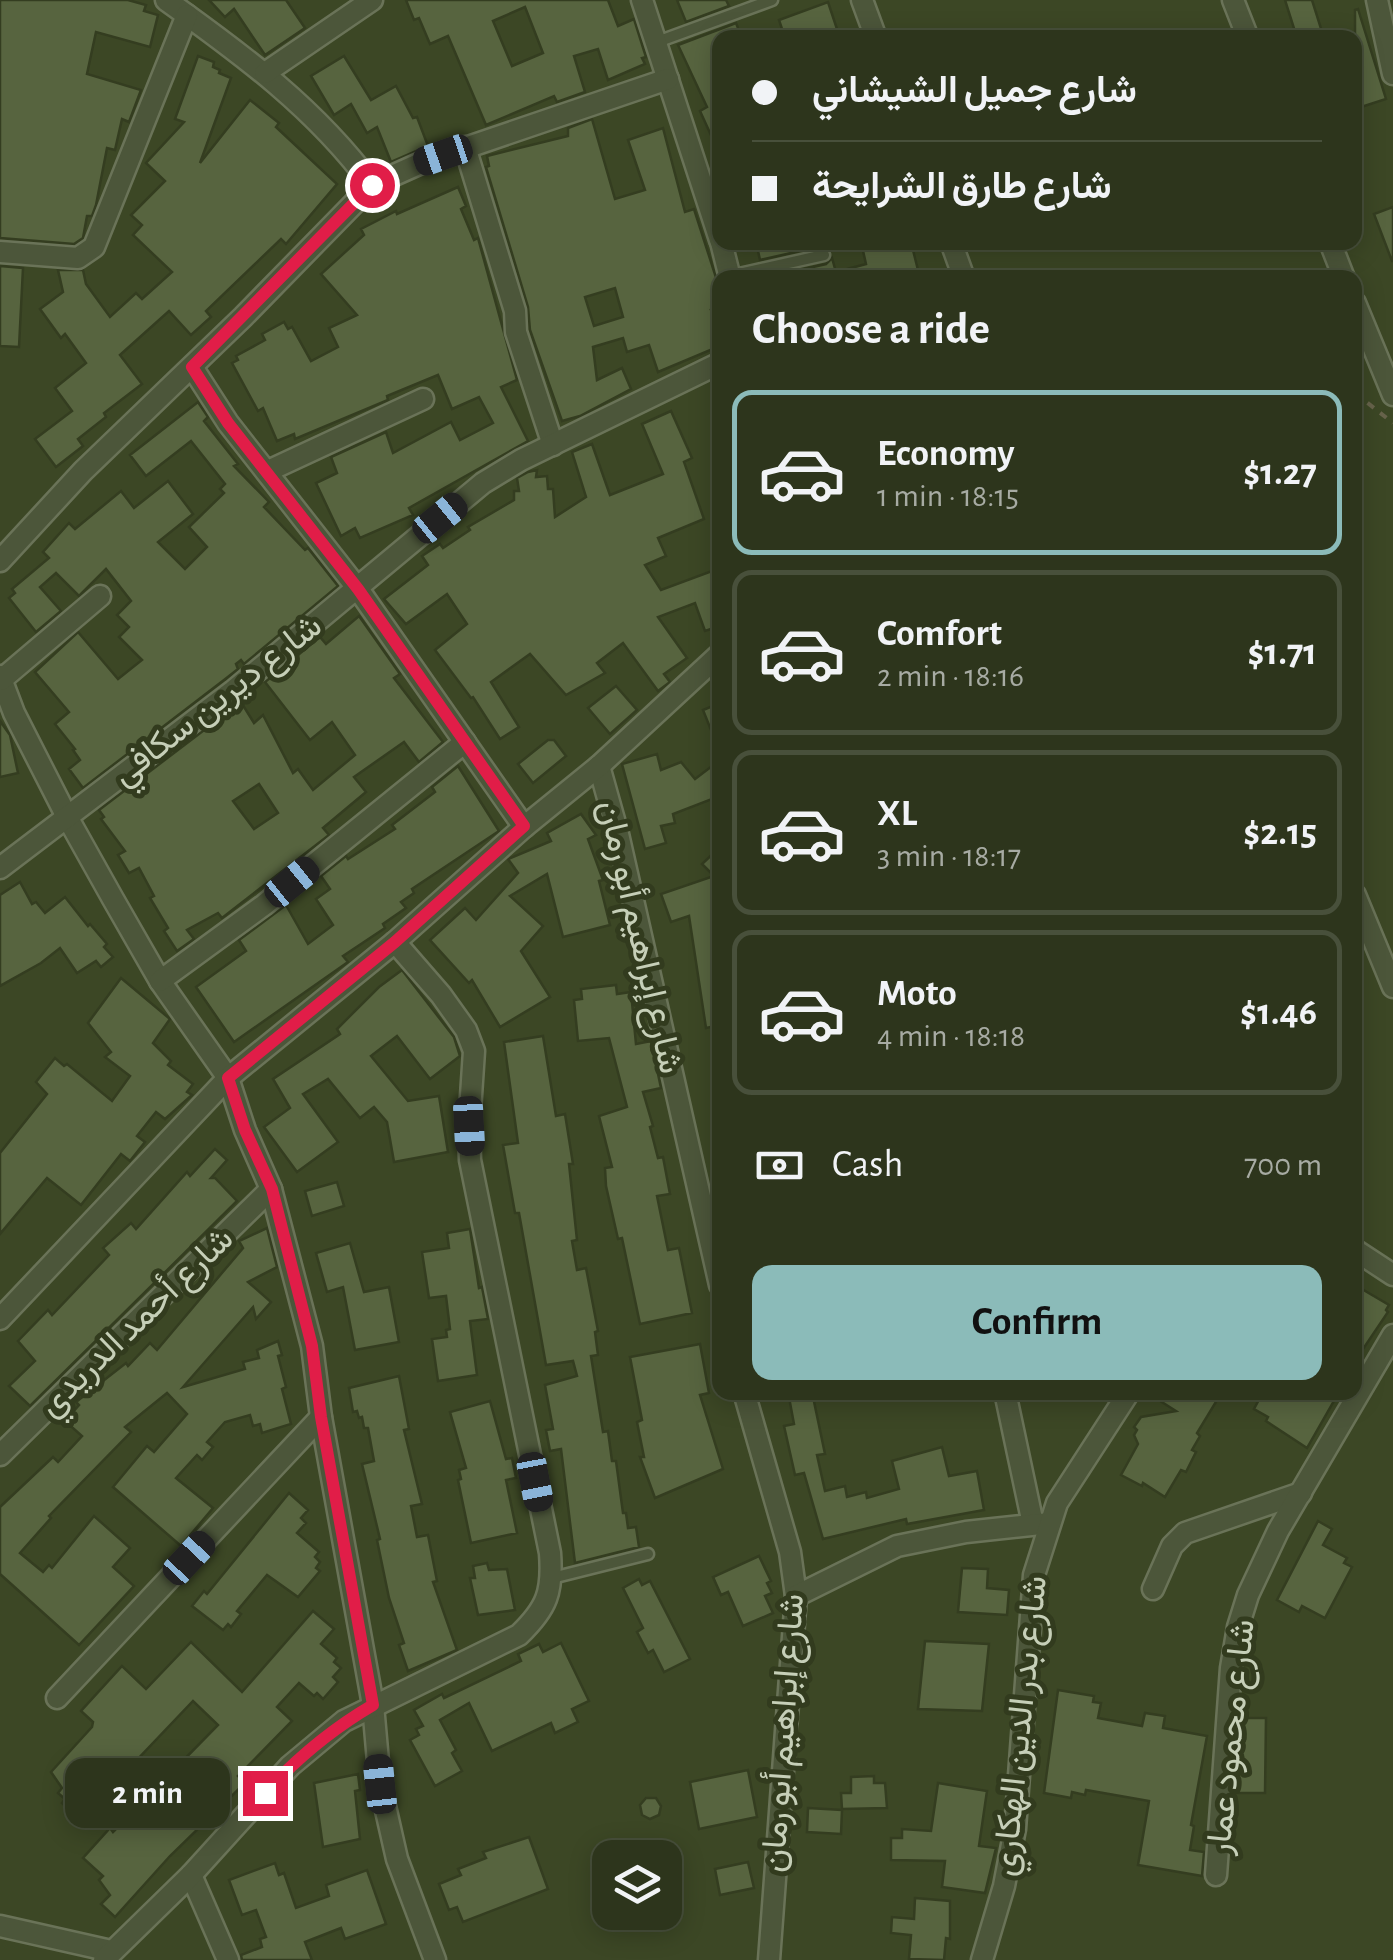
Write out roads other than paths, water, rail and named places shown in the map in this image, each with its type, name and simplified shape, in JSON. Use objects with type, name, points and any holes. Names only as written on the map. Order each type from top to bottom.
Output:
[{"type":"street","points":[[166,0],[265,73],[328,129],[372,185]]},
{"type":"street","points":[[265,73],[372,0]]},
{"type":"street","points":[[642,0],[712,195]]},
{"type":"street","points":[[862,0],[873,30]]},
{"type":"street","points":[[1234,0],[1245,30]]},
{"type":"street","points":[[1377,0],[1393,74]]},
{"type":"street","points":[[0,252],[78,258],[94,247],[186,14]]},
{"type":"street","points":[[0,561],[83,471],[372,185],[465,147],[668,79]]},
{"type":"street","points":[[465,147],[515,312],[516,332],[553,445]]},
{"type":"street","points":[[1362,320],[1393,396]]},
{"type":"street","points":[[192,367],[228,423],[358,589],[524,826]]},
{"type":"street","name":"شارع ديرين سكافي","points":[[0,868],[233,691],[482,483],[521,460],[712,368]]},
{"type":"street","points":[[268,471],[423,398]]},
{"type":"street","points":[[100,596],[1,678],[7,714],[160,981],[228,1078],[245,1130],[272,1189],[312,1346],[321,1417],[373,1705],[380,1784],[397,1859],[435,1960]]},
{"type":"street","points":[[0,1319],[228,1078],[395,942],[524,826],[600,766],[712,661]]},
{"type":"street","points":[[160,981],[264,906],[465,742]]},
{"type":"street","name":"شارع إبراهيم أبو رمان","points":[[600,766],[712,1250]]},
{"type":"street","points":[[1362,912],[1393,988]]},
{"type":"street","points":[[0,1926],[107,1956],[191,1874],[290,1766],[344,1722],[519,1635],[538,1617],[552,1578],[550,1553],[470,1160],[474,1051],[466,1030],[441,995],[395,942]]},
{"type":"street","name":"شارع أحمد الدريدي","points":[[0,1456],[272,1189]]},
{"type":"street","points":[[1362,1255],[1393,1275]]},
{"type":"street","name":"شارع محمود عمار","points":[[1362,1388],[1393,1335]]},
{"type":"street","name":"شارع إبراهيم أبو رمان","points":[[746,1400],[790,1552],[796,1596],[770,1960]]},
{"type":"street","points":[[796,1596],[897,1546],[1042,1523],[1006,1400]]},
{"type":"street","name":"شارع بدر الدين الهكاري","points":[[982,1960],[1004,1886],[1015,1829],[1027,1637],[1042,1523],[1124,1400]]},
{"type":"street","name":"شارع محمود عمار","points":[[1216,1875],[1231,1668],[1238,1627],[1263,1558],[1355,1400]]},
{"type":"street","points":[[57,1698],[321,1417]]},
{"type":"street","points":[[1153,1588],[1172,1546],[1184,1533],[1301,1493]]},
{"type":"street","points":[[191,1874],[228,1960]]},
{"type":"lane","points":[[657,42],[772,0]]},
{"type":"lane","points":[[760,270],[824,255]]},
{"type":"lane","points":[[552,1578],[648,1554]]}]
